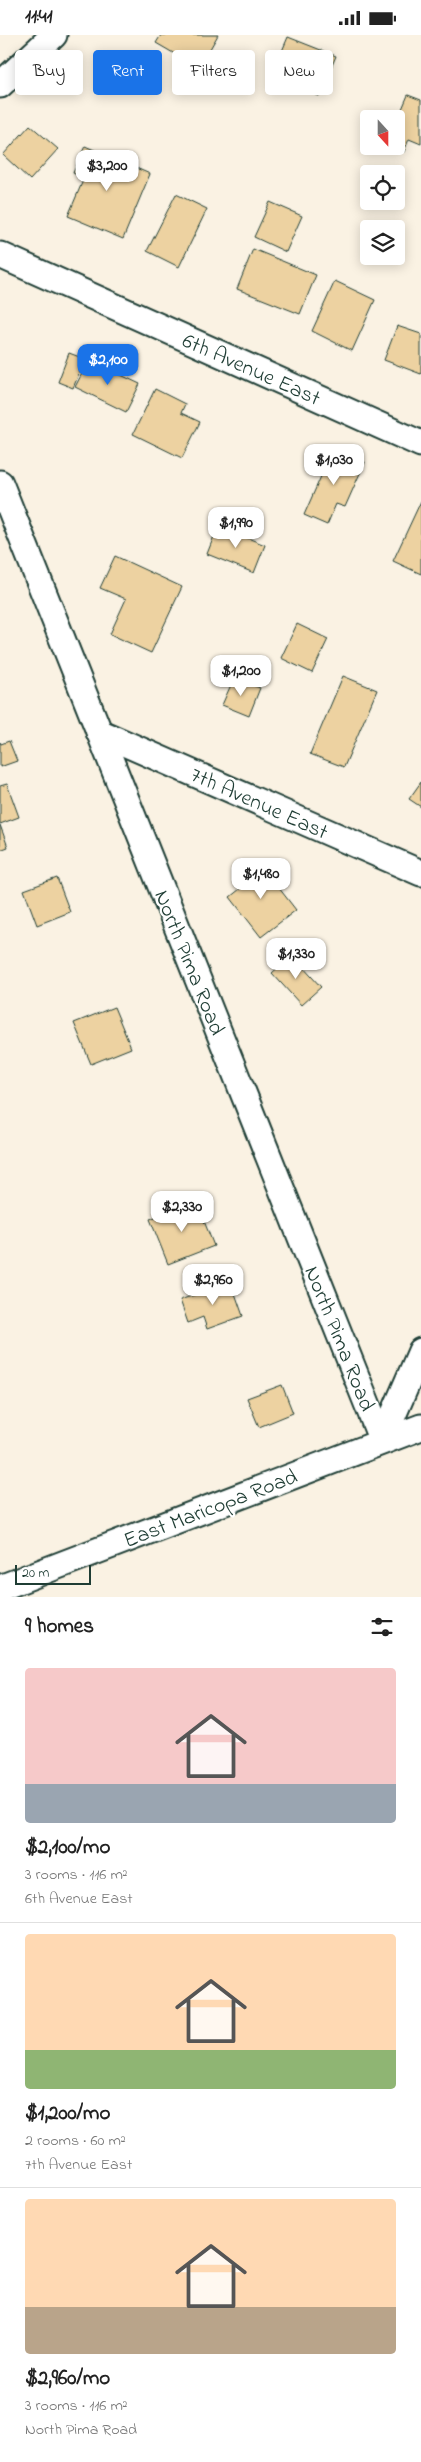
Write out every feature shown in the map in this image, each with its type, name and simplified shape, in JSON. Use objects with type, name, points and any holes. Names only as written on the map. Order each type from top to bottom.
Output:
[{"type":"street","points":[[0,85],[54,35]]},
{"type":"street","name":"6th Avenue East","points":[[0,255],[421,444]]},
{"type":"street","name":"North Pima Road","points":[[0,483],[382,1441]]},
{"type":"street","name":"7th Avenue East","points":[[99,732],[421,873]]},
{"type":"street","points":[[382,1441],[421,1351]]},
{"type":"street","name":"East Maricopa Road","points":[[0,1588],[421,1427]]},
{"type":"building","points":[[161,35],[218,35],[209,50],[172,50],[172,52],[156,43]]},
{"type":"building","points":[[288,37],[321,50],[282,50]]},
{"type":"building","points":[[408,95],[421,100],[421,144],[409,139],[405,149],[405,110],[402,110]]},
{"type":"building","points":[[30,125],[58,149],[30,180],[3,155]]},
{"type":"building","points":[[85,146],[150,174],[123,239],[68,216],[84,178],[73,173]]},
{"type":"building","points":[[176,194],[207,209],[179,267],[147,251]]},
{"type":"building","points":[[270,202],[302,216],[286,252],[254,237]]},
{"type":"building","points":[[253,249],[316,275],[300,314],[237,289]]},
{"type":"building","points":[[335,281],[375,300],[352,351],[312,331]]},
{"type":"building","points":[[397,326],[421,334],[421,374],[384,360]]},
{"type":"building","points":[[69,353],[85,359],[73,388],[58,382]]},
{"type":"building","points":[[89,360],[140,384],[126,412],[75,387]]},
{"type":"building","points":[[155,389],[185,404],[181,413],[200,422],[182,458],[133,434]]},
{"type":"building","points":[[333,449],[365,462],[345,507],[336,504],[327,525],[304,515]]},
{"type":"building","points":[[421,501],[421,574],[393,561]]},
{"type":"building","points":[[218,526],[265,545],[254,573],[207,554]]},
{"type":"building","points":[[115,556],[182,587],[151,653],[110,634],[126,599],[100,588]]},
{"type":"building","points":[[297,624],[328,639],[312,673],[281,658]]},
{"type":"building","points":[[343,676],[377,690],[344,767],[310,754]]},
{"type":"building","points":[[234,678],[260,688],[249,716],[222,705]]},
{"type":"building","points":[[9,741],[17,761],[0,767],[0,742],[1,744]]},
{"type":"building","points":[[421,782],[421,807],[409,799]]},
{"type":"building","points":[[7,784],[19,817],[0,824],[0,786]]},
{"type":"building","points":[[0,825],[8,847],[0,850]]},
{"type":"building","points":[[258,861],[296,910],[261,937],[230,897],[240,889],[233,880]]},
{"type":"building","points":[[57,878],[70,912],[37,925],[24,890]]},
{"type":"building","points":[[292,955],[321,987],[301,1005],[272,973]]},
{"type":"building","points":[[114,1007],[131,1048],[91,1064],[74,1023]]},
{"type":"building","points":[[196,1201],[214,1246],[168,1264],[150,1219]]},
{"type":"building","points":[[231,1282],[243,1316],[207,1329],[203,1317],[188,1323],[180,1300]]},
{"type":"building","points":[[282,1385],[293,1413],[259,1427],[247,1398]]}]
